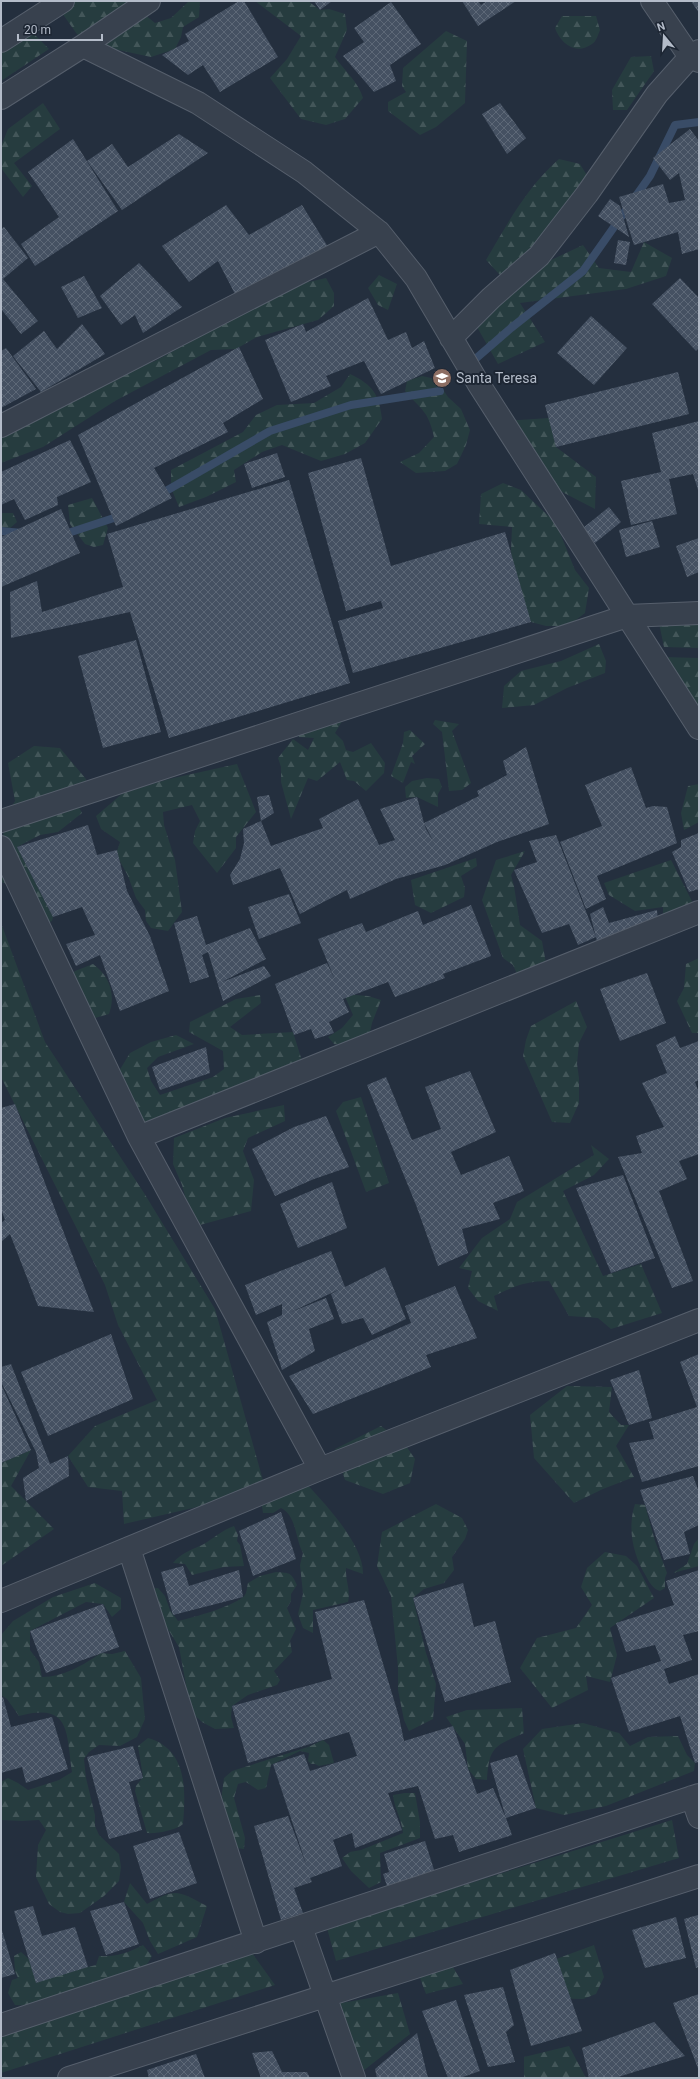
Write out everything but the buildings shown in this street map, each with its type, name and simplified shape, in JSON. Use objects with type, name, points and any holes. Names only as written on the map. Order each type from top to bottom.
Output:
[{"type":"street","points":[[1,41],[63,1]]},
{"type":"street","points":[[1,98],[84,46],[149,1]]},
{"type":"street","points":[[451,338],[491,298],[539,256],[586,194],[657,94],[696,56],[652,1]]},
{"type":"street","points":[[84,46],[198,103],[304,172],[379,232],[416,278],[451,338],[699,728]]},
{"type":"street","points":[[1,426],[379,232]]},
{"type":"street","points":[[1,821],[627,616],[699,613]]},
{"type":"street","points":[[1,847],[139,1137],[320,1469]]},
{"type":"street","points":[[139,1137],[699,912]]},
{"type":"street","points":[[1,1601],[320,1469],[699,1320]]},
{"type":"street","points":[[129,1548],[256,1942]]},
{"type":"street","points":[[1,2026],[696,1796],[699,1818]]},
{"type":"street","points":[[69,2078],[699,1876]]},
{"type":"street","points":[[301,1927],[327,1995],[354,2078]]},
{"type":"green space","points":[[76,1],[134,1],[79,37],[62,13]]},
{"type":"green space","points":[[189,1],[200,1],[199,17],[183,27],[181,37],[175,49],[151,57],[104,47],[109,22],[139,10],[155,23],[171,18]]},
{"type":"green space","points":[[255,1],[308,1],[320,10],[329,9],[345,14],[347,30],[335,57],[355,82],[363,98],[345,119],[326,125],[301,119],[270,78],[287,59],[301,36]]},
{"type":"green space","points":[[562,16],[596,16],[600,30],[595,42],[580,49],[569,46],[565,43],[555,28]]},
{"type":"green space","points":[[31,31],[49,49],[1,81],[1,51]]},
{"type":"green space","points":[[446,31],[467,41],[465,103],[436,127],[420,135],[388,111],[388,102],[406,92],[402,86],[403,68]]},
{"type":"green space","points":[[651,56],[654,71],[627,110],[613,110],[612,90],[631,57]]},
{"type":"green space","points":[[43,103],[60,129],[14,163],[32,186],[23,197],[1,168],[1,146],[8,129]]},
{"type":"green space","points":[[559,159],[580,164],[588,177],[531,263],[500,275],[486,260],[518,206],[537,182]]},
{"type":"green space","points":[[644,242],[672,258],[666,276],[626,289],[520,303],[545,342],[498,364],[477,327],[515,277],[583,245],[599,268],[631,272]]},
{"type":"green space","points":[[379,275],[397,284],[388,310],[378,305],[368,288]]},
{"type":"green space","points":[[326,278],[334,293],[334,306],[318,320],[257,337],[236,349],[211,350],[115,401],[43,447],[1,463],[1,434],[128,371],[155,361],[295,285]]},
{"type":"green space","points":[[350,374],[364,382],[374,391],[381,410],[382,419],[365,443],[345,454],[321,461],[282,445],[262,452],[234,470],[236,482],[206,497],[179,507],[171,488],[171,470],[243,432],[256,415],[277,405],[314,403],[341,387]]},
{"type":"green space","points":[[422,376],[436,379],[448,397],[461,409],[470,430],[466,445],[457,464],[445,471],[416,473],[400,462],[419,453],[434,437],[432,428],[424,411],[405,391],[407,381]]},
{"type":"green space","points":[[549,418],[556,447],[596,477],[595,509],[543,482],[503,421]]},
{"type":"green space","points":[[503,483],[521,490],[556,523],[575,570],[589,588],[585,613],[568,626],[546,626],[531,622],[517,593],[511,551],[512,527],[479,524],[481,494]]},
{"type":"green space","points":[[92,498],[108,528],[103,545],[94,547],[85,544],[70,524],[68,505]]},
{"type":"green space","points":[[1,513],[13,513],[17,522],[1,536]]},
{"type":"green space","points":[[659,623],[699,623],[699,648],[664,647]]},
{"type":"green space","points":[[599,644],[606,661],[605,673],[567,688],[534,705],[502,708],[504,686],[521,671],[561,661]]},
{"type":"green space","points":[[663,657],[699,658],[699,711]]},
{"type":"green space","points":[[347,713],[335,733],[343,741],[346,750],[353,752],[371,743],[385,763],[384,773],[366,791],[354,781],[347,780],[340,762],[317,781],[308,778],[291,819],[281,782],[281,767],[278,758],[293,739],[308,750],[314,738],[299,737],[296,728]]},
{"type":"green space","points":[[435,720],[459,724],[452,731],[471,783],[462,790],[449,791],[442,732],[433,724]]},
{"type":"green space","points":[[410,730],[425,744],[412,756],[415,764],[411,762],[403,783],[391,776],[403,743],[404,732]]},
{"type":"green space","points":[[34,746],[60,748],[86,779],[87,793],[74,798],[82,813],[58,832],[40,835],[17,847],[53,917],[52,921],[41,926],[10,885],[1,882],[4,820],[15,801],[8,763]]},
{"type":"green space","points":[[237,764],[256,812],[236,837],[236,848],[217,873],[193,843],[195,831],[200,821],[192,805],[163,812],[164,825],[175,860],[182,912],[168,931],[151,928],[146,921],[145,910],[136,898],[128,876],[116,854],[120,842],[101,829],[96,816],[123,793],[169,779]]},
{"type":"green space","points":[[427,778],[439,779],[442,787],[438,794],[438,807],[417,797],[406,798],[405,787],[412,781]]},
{"type":"green space","points":[[699,784],[699,822],[684,830],[681,813],[688,786]]},
{"type":"green space","points":[[525,851],[511,875],[520,925],[542,941],[547,969],[517,974],[513,965],[503,958],[482,900],[496,860]]},
{"type":"green space","points":[[476,858],[477,866],[461,876],[465,888],[464,897],[431,913],[415,905],[411,880]]},
{"type":"green space","points":[[671,860],[695,907],[663,918],[663,907],[635,911],[609,895],[604,883]]},
{"type":"green space","points":[[1,923],[45,1042],[144,1193],[215,1309],[266,1491],[124,1524],[122,1491],[88,1487],[68,1456],[95,1426],[157,1400],[118,1325],[105,1285],[1,1077]]},
{"type":"green space","points":[[699,958],[699,1033],[692,1033],[677,1001],[684,988],[686,964]]},
{"type":"green space","points":[[93,964],[104,974],[110,986],[112,1000],[109,1014],[95,1018],[86,1014],[71,976],[75,971]]},
{"type":"green space","points":[[344,994],[368,996],[381,1000],[372,1023],[369,1037],[353,1046],[334,1044],[328,1037],[342,1028],[353,1015]]},
{"type":"green space","points":[[260,995],[261,1003],[230,1027],[242,1035],[293,1032],[303,1064],[146,1123],[134,1117],[119,1071],[130,1053],[151,1042],[176,1035],[194,1044],[158,1057],[147,1068],[151,1081],[160,1095],[213,1077],[224,1069],[223,1051],[189,1032],[190,1022],[236,999]]},
{"type":"green space","points":[[576,1001],[587,1027],[579,1043],[577,1064],[579,1078],[579,1103],[570,1123],[552,1122],[523,1056],[526,1040],[531,1026]]},
{"type":"green space","points":[[361,1097],[389,1183],[366,1192],[336,1111],[343,1102]]},
{"type":"green space","points":[[284,1105],[285,1121],[248,1138],[243,1151],[254,1180],[251,1211],[200,1225],[188,1207],[182,1185],[173,1164],[174,1138],[225,1118]]},
{"type":"green space","points":[[591,1145],[609,1159],[594,1175],[563,1191],[603,1276],[641,1264],[662,1313],[611,1329],[598,1318],[569,1316],[549,1281],[521,1285],[508,1289],[494,1296],[498,1311],[478,1301],[468,1288],[472,1271],[459,1268],[482,1238],[510,1219],[517,1202],[594,1155]]},
{"type":"green space","points":[[567,1386],[612,1387],[609,1412],[621,1425],[629,1425],[616,1446],[634,1477],[603,1489],[574,1503],[534,1458],[530,1415]]},
{"type":"green space","points":[[381,1426],[404,1443],[415,1459],[410,1483],[383,1494],[345,1480],[335,1449]]},
{"type":"green space","points":[[31,1450],[11,1486],[54,1529],[1,1566],[1,1463]]},
{"type":"green space","points":[[299,1476],[318,1496],[349,1535],[361,1562],[363,1574],[346,1568],[349,1593],[348,1602],[313,1610],[313,1633],[303,1628],[298,1614],[303,1594],[300,1565],[303,1553],[293,1522],[290,1516],[281,1508],[273,1513],[263,1513],[261,1500]]},
{"type":"green space","points":[[436,1504],[462,1518],[468,1530],[465,1539],[452,1557],[454,1570],[444,1583],[424,1589],[413,1598],[426,1653],[436,1684],[433,1719],[409,1731],[404,1720],[398,1690],[398,1668],[391,1596],[377,1566],[382,1532]]},
{"type":"green space","points":[[635,1504],[645,1505],[655,1541],[667,1573],[665,1578],[665,1588],[660,1591],[653,1587],[648,1581],[641,1568],[635,1550],[632,1522]]},
{"type":"green space","points":[[234,1526],[238,1535],[237,1541],[240,1545],[244,1566],[224,1567],[192,1575],[185,1564],[173,1563],[183,1554],[202,1545]]},
{"type":"green space","points":[[699,1538],[699,1566],[673,1573],[687,1564],[694,1544]]},
{"type":"green space","points":[[605,1552],[626,1556],[637,1566],[654,1598],[610,1628],[617,1655],[610,1682],[586,1676],[588,1690],[552,1708],[520,1668],[537,1638],[576,1628],[592,1605],[581,1587],[587,1568]]},
{"type":"green space","points":[[276,1572],[290,1574],[297,1585],[291,1594],[291,1601],[287,1608],[296,1629],[290,1641],[292,1652],[274,1671],[280,1680],[277,1685],[248,1695],[232,1706],[231,1717],[234,1728],[215,1729],[202,1722],[191,1712],[179,1647],[158,1613],[149,1589],[158,1588],[165,1596],[170,1610],[178,1621],[214,1611],[234,1603],[245,1595],[248,1583],[260,1576]]},
{"type":"green space","points":[[95,1583],[121,1598],[121,1609],[112,1617],[103,1604],[86,1602],[30,1631],[30,1650],[39,1662],[42,1677],[66,1673],[101,1653],[112,1654],[125,1651],[141,1678],[145,1719],[137,1737],[120,1746],[99,1745],[89,1752],[84,1759],[86,1778],[95,1815],[95,1826],[99,1835],[119,1854],[121,1867],[119,1881],[104,1896],[80,1913],[68,1914],[60,1912],[49,1904],[36,1877],[38,1845],[46,1830],[39,1820],[1,1820],[1,1782],[8,1778],[28,1790],[59,1780],[72,1772],[66,1733],[63,1724],[57,1717],[48,1713],[36,1713],[19,1716],[7,1699],[1,1695],[1,1635],[13,1621],[53,1597]]},
{"type":"green space","points":[[522,1708],[524,1733],[506,1741],[495,1749],[490,1760],[487,1780],[476,1779],[468,1769],[465,1744],[446,1717],[467,1710]]},
{"type":"green space","points":[[583,1723],[619,1733],[630,1746],[648,1737],[678,1736],[687,1755],[695,1763],[694,1771],[606,1806],[564,1815],[536,1808],[523,1749],[542,1729]]},
{"type":"green space","points":[[148,1738],[161,1743],[170,1751],[177,1761],[184,1784],[183,1824],[171,1830],[151,1833],[147,1833],[135,1791],[136,1786],[143,1777],[138,1746]]},
{"type":"green space","points":[[323,1740],[329,1745],[334,1763],[319,1766],[311,1764],[308,1761],[309,1753],[300,1751],[271,1765],[266,1788],[258,1790],[246,1782],[238,1784],[234,1798],[245,1838],[244,1849],[236,1848],[221,1800],[224,1778],[232,1771],[308,1747]]},
{"type":"green space","points":[[415,1793],[420,1822],[420,1838],[380,1853],[381,1882],[369,1888],[351,1871],[342,1858],[350,1852],[361,1850],[403,1833],[393,1795]]},
{"type":"green space","points":[[672,1820],[679,1858],[336,1961],[327,1928]]},
{"type":"green space","points":[[130,1883],[147,1904],[165,1895],[177,1893],[190,1897],[207,1906],[197,1937],[158,1954],[150,1941],[143,1923],[124,1902]]},
{"type":"green space","points":[[143,1945],[152,1956],[145,1968],[33,2006],[15,2005],[8,1993],[12,1980],[18,1978],[15,1971],[14,1956],[21,1952],[29,1959],[88,1967],[96,1965],[99,1956],[122,1954]]},
{"type":"green space","points":[[594,1945],[604,1977],[596,1994],[583,1999],[541,1998],[548,1962]]},
{"type":"green space","points":[[252,1953],[275,1985],[1,2073],[1,2033]]},
{"type":"green space","points":[[447,1957],[463,1984],[426,1994],[417,1970]]},
{"type":"green space","points":[[398,1993],[410,2034],[358,2075],[330,2005]]},
{"type":"green space","points":[[569,2046],[586,2078],[524,2078],[524,2057]]},
{"type":"waterway","points":[[473,361],[511,328],[583,271],[650,176],[675,125],[699,122]]},
{"type":"waterway","points":[[159,495],[270,431],[351,405],[440,391]]},
{"type":"waterway","points":[[62,535],[123,515]]},
{"type":"waterway","points":[[1,531],[22,533]]},
{"type":"place","name":"Santa Teresa","points":[[442,378]]}]
